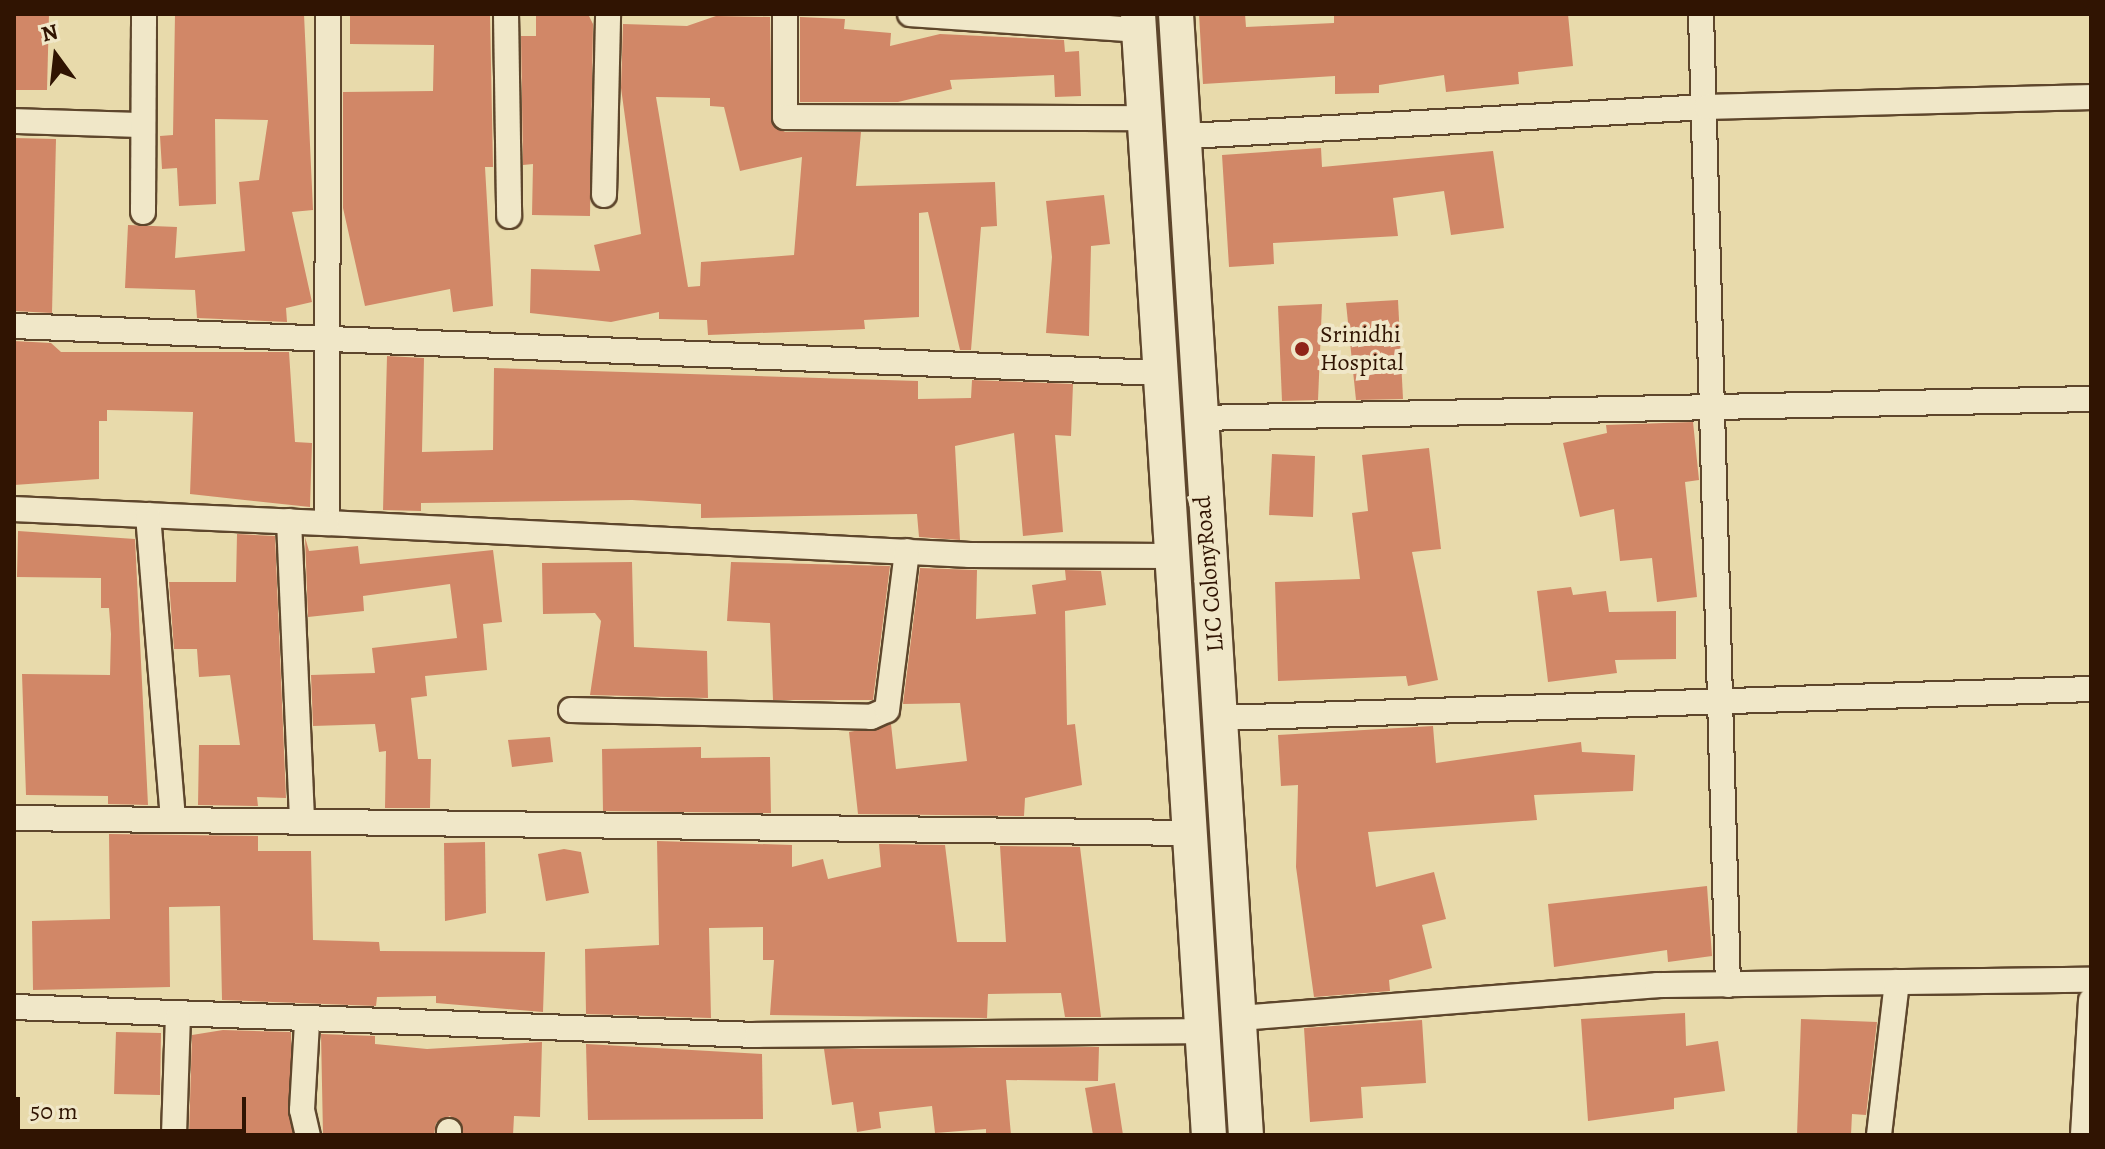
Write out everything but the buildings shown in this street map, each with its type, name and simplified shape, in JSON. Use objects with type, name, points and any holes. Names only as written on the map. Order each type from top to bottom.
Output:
[{"type":"main road","name":"LIC ColonyRoad","points":[[1176,14],[1188,136],[1199,418],[1246,1135]]},
{"type":"main road","name":"LIC ColonyRoad","points":[[1139,22],[1169,556],[1209,1135]]},
{"type":"main road","points":[[1184,766],[1223,765]]},
{"type":"street","points":[[143,212],[144,14]]},
{"type":"street","points":[[327,523],[328,14]]},
{"type":"street","points":[[506,14],[509,216]]},
{"type":"street","points":[[604,195],[608,14]]},
{"type":"street","points":[[785,14],[785,117],[1145,118]]},
{"type":"street","points":[[910,14],[1139,22]]},
{"type":"street","points":[[1701,14],[1707,107],[1712,406],[1725,700],[1728,985]]},
{"type":"street","points":[[1188,136],[1707,107],[2091,97]]},
{"type":"street","points":[[14,121],[143,125]]},
{"type":"street","points":[[14,326],[327,335],[1159,373]]},
{"type":"street","points":[[1199,418],[2091,399]]},
{"type":"street","points":[[14,509],[907,551],[1169,556]]},
{"type":"street","points":[[148,515],[173,816]]},
{"type":"street","points":[[289,521],[302,822]]},
{"type":"street","points":[[571,710],[871,717],[887,710],[907,551]]},
{"type":"street","points":[[1221,718],[2091,689]]},
{"type":"street","points":[[14,818],[173,816],[302,822],[1188,833]]},
{"type":"street","points":[[1239,1018],[1728,985],[2091,980]]},
{"type":"street","points":[[1879,1135],[1897,982]]},
{"type":"street","points":[[2083,1135],[2091,1000]]},
{"type":"street","points":[[14,1007],[307,1023],[757,1035],[1204,1031]]},
{"type":"street","points":[[174,1135],[178,1016]]},
{"type":"street","points":[[307,1023],[302,1110],[308,1135]]},
{"type":"place","name":"Srinidhi Hospital","points":[[1302,349]]}]
